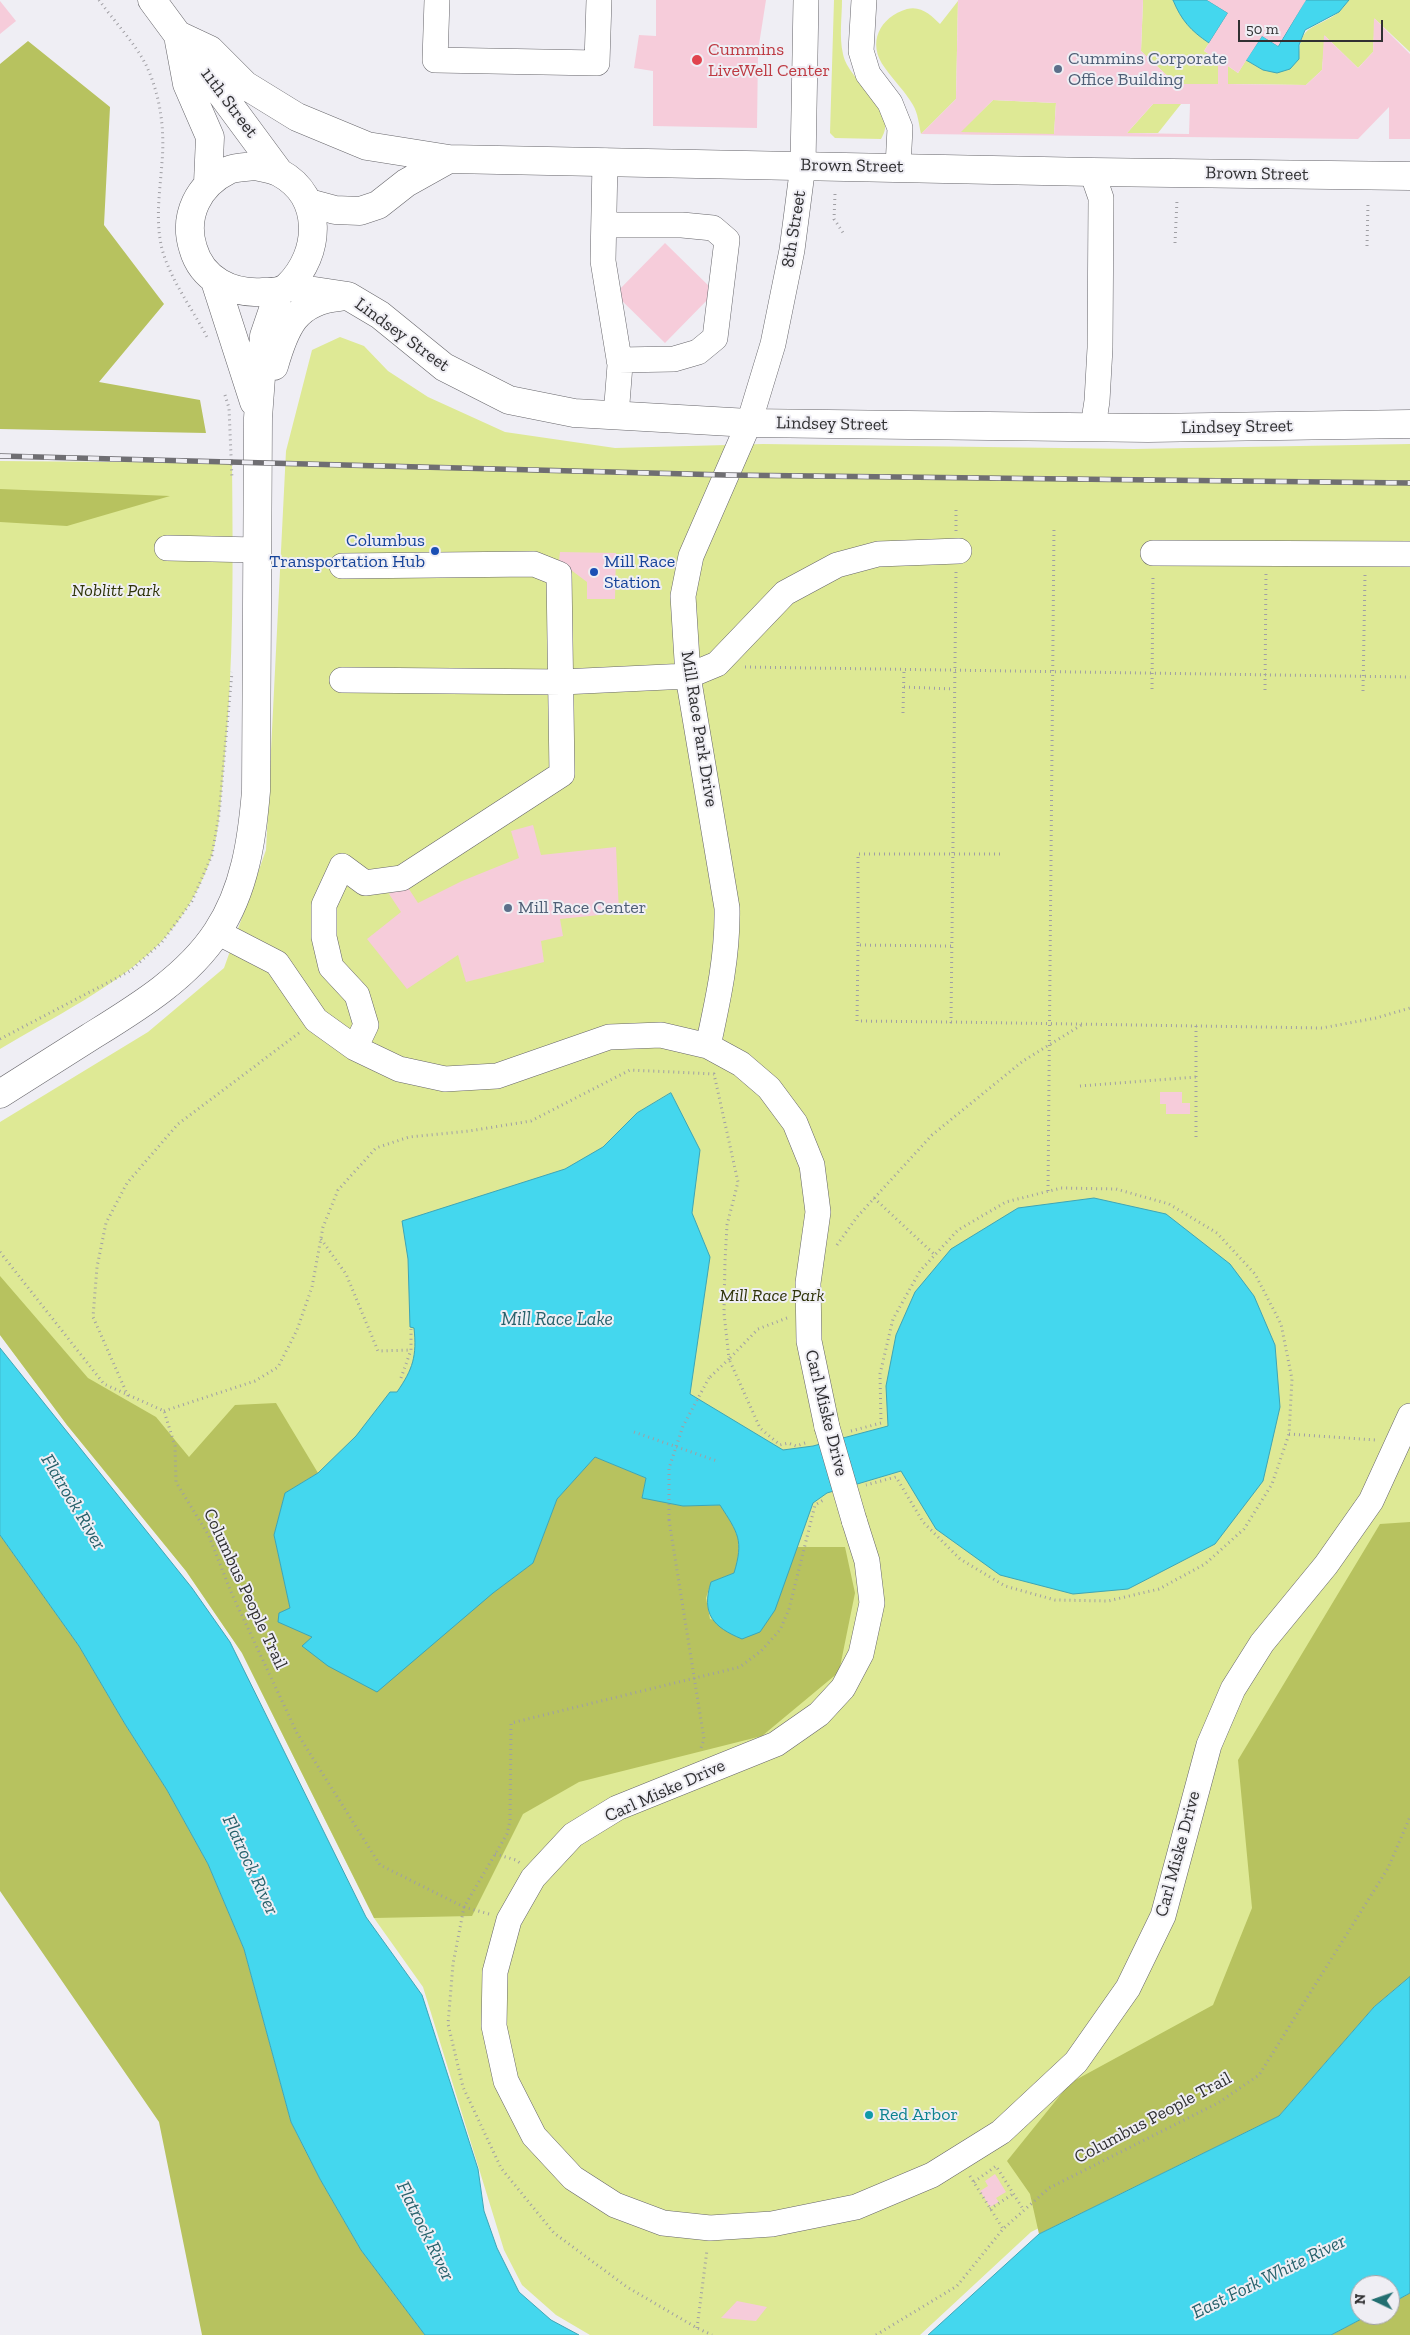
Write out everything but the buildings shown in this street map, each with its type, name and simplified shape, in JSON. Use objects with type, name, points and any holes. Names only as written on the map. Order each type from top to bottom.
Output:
[{"type":"main road","name":"11th Street","points":[[152,0],[279,172]]},
{"type":"main road","name":"11th Street","points":[[178,35],[187,84],[210,137],[208,183]]},
{"type":"main road","name":"Brown Street","points":[[178,35],[210,50],[245,85],[297,117],[367,146],[449,158],[1092,172],[1410,176]]},
{"type":"main road","points":[[310,203],[335,210],[360,211],[378,204],[406,183],[449,158]]},
{"type":"main road","points":[[0,1094],[151,996],[183,971],[217,932],[241,880],[249,852],[256,791],[258,418],[264,336],[283,289],[305,264],[315,234],[310,203],[297,185],[279,172],[255,166],[230,169],[208,183],[193,206],[188,234],[196,261],[215,282],[258,418]]},
{"type":"main road","points":[[215,282],[236,291],[283,289]]},
{"type":"main road","name":"Lindsey Street","points":[[283,289],[348,296],[380,315],[444,367],[509,400],[574,413],[749,422],[1148,428],[1410,424]]},
{"type":"main road","points":[[258,418],[282,338],[296,314],[311,304],[327,298],[348,296]]},
{"type":"street","points":[[438,0],[436,60],[597,64],[599,0]]},
{"type":"street","name":"8th Street","points":[[749,422],[773,344],[792,250],[803,165],[806,0]]},
{"type":"street","points":[[864,0],[861,51],[868,74],[890,104],[900,128],[898,167]]},
{"type":"street","points":[[605,161],[603,261],[619,360],[616,416]]},
{"type":"street","points":[[1092,172],[1101,198],[1100,348],[1097,401],[1093,427]]},
{"type":"street","points":[[604,225],[682,225],[713,228],[727,240],[714,338],[698,352],[674,359],[619,360]]},
{"type":"street","name":"Mill Race Park Drive","points":[[708,1046],[722,981],[728,938],[727,908],[688,676],[683,596],[691,556],[749,422]]},
{"type":"street","points":[[167,548],[257,550]]},
{"type":"street","points":[[342,680],[562,682],[688,676],[716,664],[786,593],[837,565],[878,554],[957,551]]},
{"type":"street","points":[[1153,553],[1410,554]]},
{"type":"street","points":[[342,566],[534,564],[559,574],[562,682],[562,774],[402,878],[365,883],[342,866],[324,905],[324,937],[331,967],[357,995],[366,1026],[355,1048]]},
{"type":"street","name":"Carl Miske Drive","points":[[217,932],[277,962],[316,1020],[355,1048],[399,1069],[445,1079],[497,1076],[609,1037],[660,1035],[708,1046],[741,1064],[769,1088],[795,1123],[812,1166],[818,1212],[808,1283],[809,1342],[828,1434],[867,1561],[872,1603],[861,1654],[843,1688],[819,1714],[776,1744],[617,1808],[573,1835],[533,1878],[509,1920],[495,1972],[494,2026],[506,2081],[534,2136],[573,2178],[615,2205],[663,2223],[710,2228],[772,2224],[856,2207],[932,2175],[1001,2132],[1076,2062],[1128,1988],[1163,1916],[1209,1745],[1233,1689],[1262,1643],[1326,1565],[1371,1501],[1410,1416]]},
{"type":"path","points":[[836,194],[834,219],[844,234]]},
{"type":"path","points":[[1175,243],[1177,200]]},
{"type":"path","points":[[1367,246],[1368,203]]},
{"type":"path","points":[[951,1022],[956,506]]},
{"type":"path","points":[[1048,1191],[1054,527]]},
{"type":"path","points":[[1152,689],[1153,553]]},
{"type":"path","points":[[1265,690],[1267,554]]},
{"type":"path","points":[[1363,691],[1365,554]]},
{"type":"path","points":[[739,666],[1410,677]]},
{"type":"path","points":[[903,713],[904,669]]},
{"type":"path","points":[[904,688],[954,689]]},
{"type":"path","points":[[1000,854],[858,854],[857,1021],[1322,1028],[1376,1018],[1410,1008]]},
{"type":"path","points":[[858,945],[951,946]]},
{"type":"path","points":[[129,1397],[94,1316],[97,1267],[106,1223],[127,1183],[178,1124],[316,1020]]},
{"type":"path","points":[[836,1246],[874,1198],[932,1135],[1023,1061],[1084,1024]]},
{"type":"path","points":[[1196,1026],[1196,1140]]},
{"type":"path","points":[[0,1252],[104,1384],[129,1397],[164,1411],[255,1381],[278,1367],[297,1330],[312,1287],[323,1227],[338,1190],[376,1148],[409,1137],[469,1131],[531,1121],[630,1070],[714,1074],[738,1182],[726,1224],[724,1313],[729,1359],[760,1428],[780,1445],[788,1443],[796,1446],[828,1434],[881,1423],[880,1374],[893,1320],[920,1271],[958,1230],[1006,1202],[1060,1188],[1116,1189],[1170,1204],[1217,1233],[1255,1274],[1281,1324],[1292,1379],[1289,1434],[1272,1484],[1244,1529],[1205,1564],[1159,1589],[1108,1601],[1055,1600],[1005,1586],[960,1560],[922,1522],[896,1477],[860,1487]]},
{"type":"path","points":[[1080,1086],[1196,1077]]},
{"type":"path","points":[[874,1198],[935,1255]]},
{"type":"path","points":[[321,1238],[346,1274],[378,1351],[411,1350]]},
{"type":"path","points":[[691,1778],[704,1739],[669,1520],[669,1468],[683,1426],[709,1378],[758,1329],[808,1309]]},
{"type":"path","points":[[401,1378],[411,1350],[411,1329]]},
{"type":"path","name":"Columbus People Trail","points":[[164,1411],[174,1446],[176,1482],[209,1536],[231,1592],[297,1733],[380,1864],[464,1907],[509,1920]]},
{"type":"path","points":[[634,1432],[717,1461]]},
{"type":"path","points":[[1289,1434],[1387,1440],[1396,1445]]},
{"type":"path","points":[[464,1907],[507,1834],[510,1821],[511,1723],[740,1667],[761,1651],[780,1630],[789,1609],[815,1505],[832,1495]]},
{"type":"path","name":"Columbus People Trail","points":[[876,2335],[957,2286],[1003,2229],[1049,2188],[1218,2103],[1259,2075],[1388,1868],[1410,1817]]},
{"type":"path","points":[[960,2159],[1003,2229]]},
{"type":"path","points":[[974,2182],[996,2166],[1024,2209]]},
{"type":"path","points":[[990,2209],[1013,2194]]},
{"type":"path","points":[[697,2328],[710,2228]]},
{"type":"green space","points":[[834,0],[842,0],[841,41],[847,64],[879,106],[884,117],[885,128],[881,139],[835,138],[830,133]]},
{"type":"green space","points":[[1143,0],[1173,0],[1188,24],[1209,43],[1204,51],[1218,60],[1218,84],[1176,84],[1141,51]]},
{"type":"green space","points":[[1349,0],[1410,0],[1410,52],[1375,19],[1373,52],[1358,68],[1325,36],[1322,70],[1306,85],[1228,84],[1228,66],[1238,73],[1246,60],[1263,70],[1299,59],[1302,39],[1310,28],[1331,18]]},
{"type":"green space","points":[[958,1],[956,99],[921,134],[915,108],[879,59],[876,40],[883,25],[898,13],[912,8],[921,10],[940,24]]},
{"type":"green space","points":[[28,41],[110,107],[104,225],[164,304],[99,382],[200,400],[206,433],[0,429],[0,64]]},
{"type":"green space","points":[[993,100],[1056,103],[1054,135],[958,134]]},
{"type":"green space","points":[[1153,104],[1181,104],[1158,133],[1127,133]]},
{"type":"green space","name":"Mill Race Park","points":[[340,337],[364,346],[388,371],[428,397],[505,432],[615,448],[763,444],[1134,449],[1410,444],[1410,1906],[1276,2110],[1031,2232],[920,2335],[590,2335],[556,2315],[522,2285],[504,2250],[423,1987],[374,1918],[242,1653],[186,1571],[67,1425],[0,1335],[0,1122],[148,1032],[224,968],[266,850],[286,451],[312,350]]},
{"type":"green space","name":"Noblitt Park","points":[[0,461],[232,463],[233,539],[230,690],[220,811],[212,855],[203,878],[191,902],[168,934],[143,958],[105,987],[0,1049]]},
{"type":"green space","points":[[0,489],[170,496],[67,526],[0,522]]},
{"type":"green space","points":[[0,1276],[88,1378],[156,1417],[189,1457],[235,1405],[276,1403],[318,1473],[285,1493],[274,1535],[290,1608],[312,1637],[302,1647],[493,1593],[533,1563],[557,1499],[595,1457],[646,1478],[642,1497],[683,1506],[720,1505],[738,1537],[739,1552],[734,1573],[711,1582],[706,1598],[710,1619],[760,1632],[774,1610],[797,1547],[845,1547],[855,1593],[839,1672],[762,1736],[579,1782],[523,1814],[472,1916],[374,1918],[242,1653],[186,1571],[67,1425],[0,1335]]},
{"type":"green space","points":[[1410,1522],[1410,1977],[1374,2007],[1279,2116],[1039,2234],[1030,2194],[1007,2161],[1070,2083],[1213,2005],[1252,1908],[1238,1760],[1380,1524]]},
{"type":"green space","points":[[0,1535],[79,1646],[167,1790],[208,1864],[244,1949],[291,2122],[320,2179],[361,2250],[425,2335],[202,2335],[159,2122],[0,1891]]},
{"type":"green space","points":[[1410,2293],[1410,2335],[1331,2335],[1350,2325],[1400,2325],[1400,2298]]},
{"type":"water","points":[[1173,0],[1207,0],[1228,13],[1209,43],[1187,24]]},
{"type":"water","points":[[1306,0],[1349,0],[1339,12],[1305,30],[1299,45],[1299,59],[1290,69],[1277,73],[1263,70],[1246,60],[1262,36],[1278,46]]},
{"type":"water","name":"Mill Race Lake","points":[[671,1093],[700,1150],[692,1213],[710,1257],[690,1394],[783,1450],[813,1446],[888,1426],[886,1386],[896,1335],[915,1292],[951,1249],[1018,1208],[1094,1198],[1166,1214],[1230,1264],[1254,1296],[1275,1345],[1280,1407],[1263,1481],[1215,1544],[1128,1589],[1073,1594],[1000,1575],[936,1529],[901,1471],[827,1493],[813,1503],[775,1610],[760,1632],[742,1639],[724,1630],[712,1618],[709,1611],[708,1593],[711,1582],[734,1573],[739,1552],[738,1537],[720,1505],[683,1506],[642,1498],[646,1478],[595,1457],[557,1499],[533,1563],[493,1593],[377,1692],[328,1666],[302,1646],[312,1637],[278,1622],[279,1613],[290,1608],[274,1535],[285,1493],[318,1473],[356,1436],[390,1392],[397,1392],[413,1362],[415,1338],[414,1328],[410,1327],[408,1259],[402,1221],[565,1169],[603,1147],[637,1113]]},
{"type":"water","name":"Flatrock River","points":[[0,1348],[192,1588],[230,1642],[366,1917],[422,1995],[478,2169],[484,2211],[497,2248],[519,2292],[551,2320],[579,2335],[425,2335],[361,2250],[320,2179],[291,2122],[244,1949],[208,1864],[167,1790],[79,1646],[0,1535]]},
{"type":"water","name":"East Fork White River","points":[[1410,1977],[1410,2293],[1400,2298],[1400,2275],[1350,2275],[1350,2325],[1331,2335],[928,2335],[1039,2234],[1279,2116],[1374,2007]]},
{"type":"railway","points":[[0,456],[726,475],[1410,483]]},
{"type":"place","name":"Cummins LiveWell Center","points":[[697,60]]},
{"type":"place","name":"Cummins Corporate Office Building","points":[[1058,69]]},
{"type":"place","name":"Columbus Transportation Hub","points":[[435,551]]},
{"type":"place","name":"Mill Race Station","points":[[594,572]]},
{"type":"place","name":"Mill Race Center","points":[[508,908]]},
{"type":"place","name":"Red Arbor","points":[[869,2115]]}]
